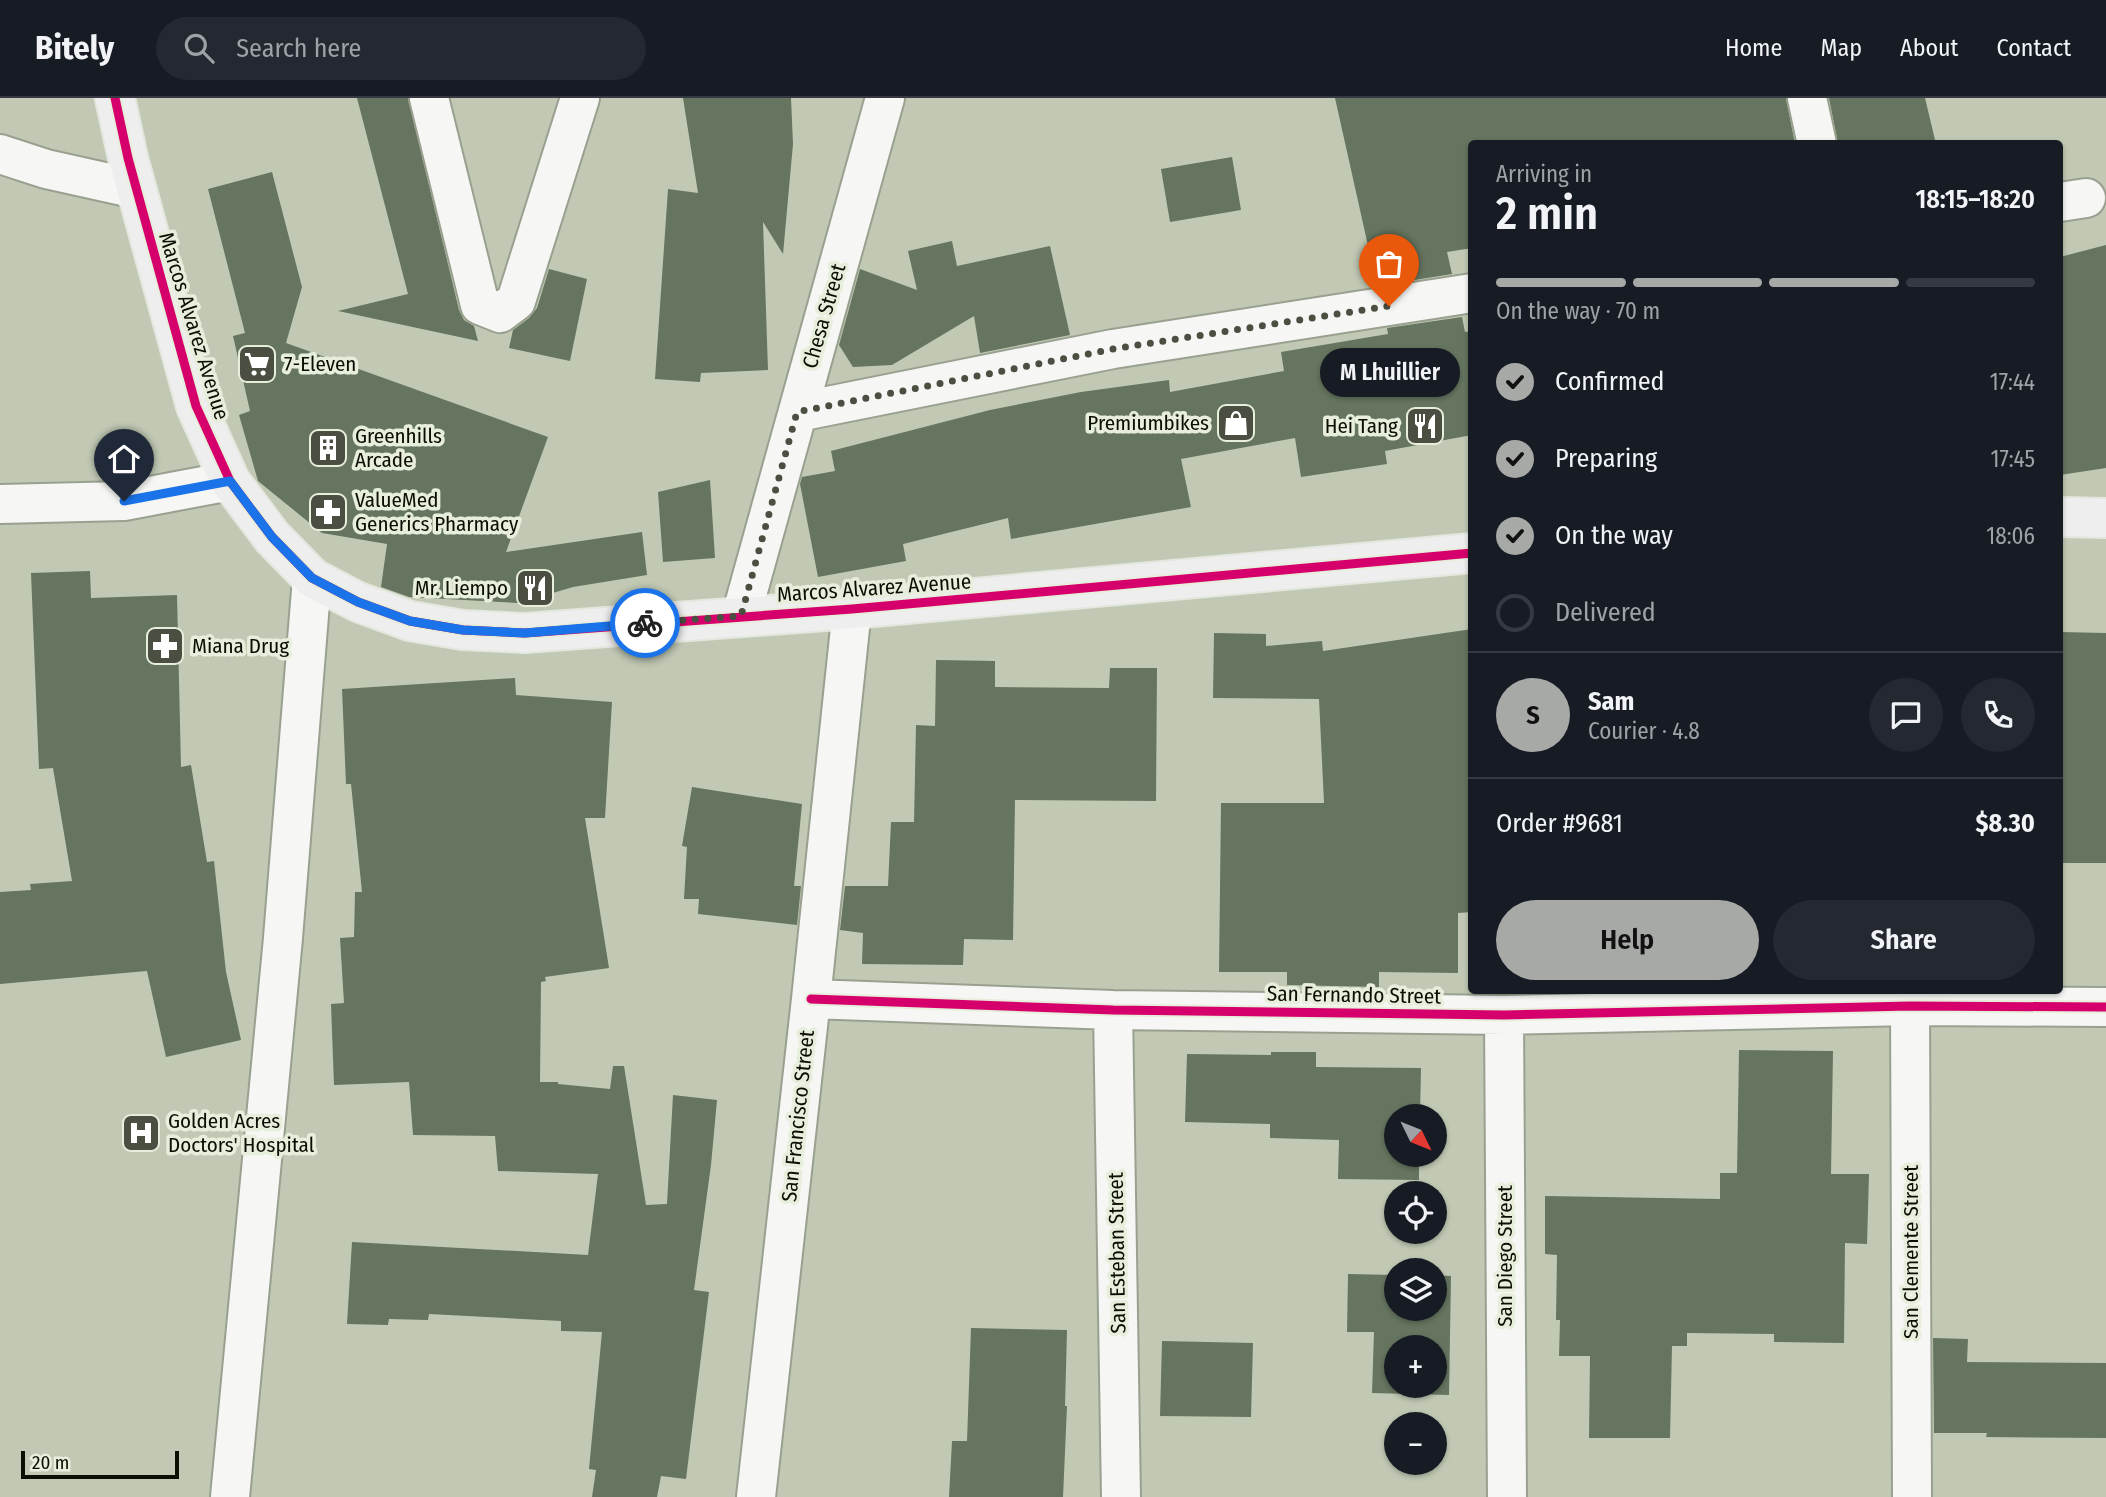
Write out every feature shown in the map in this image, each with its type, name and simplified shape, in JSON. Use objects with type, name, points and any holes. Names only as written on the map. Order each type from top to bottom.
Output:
[{"type":"main road","name":"Marcos Alvarez Avenue","points":[[115,98],[136,189],[196,406],[230,481],[272,537],[312,578],[358,602],[410,621],[463,630],[525,633],[852,609],[1468,553]]},
{"type":"main road","points":[[2063,517],[2106,517]]},
{"type":"street","points":[[429,98],[480,305],[500,313],[516,302],[580,98]]},
{"type":"street","name":"Chesa Street","points":[[741,616],[885,98]]},
{"type":"street","points":[[1807,98],[1816,140]]},
{"type":"street","points":[[0,154],[46,169],[136,189]]},
{"type":"street","points":[[797,412],[1113,349],[1468,294]]},
{"type":"street","points":[[0,504],[124,501],[230,481]]},
{"type":"street","points":[[230,1497],[283,938],[312,578]]},
{"type":"street","name":"San Francisco Street","points":[[755,1497],[852,609]]},
{"type":"street","name":"San Fernando Street","points":[[811,999],[1113,1010],[1504,1014],[1910,1006],[2106,1007]]},
{"type":"street","name":"San Clemente Street","points":[[1910,1006],[1912,1497]]},
{"type":"street","name":"San Esteban Street","points":[[1113,1010],[1121,1497]]},
{"type":"street","name":"San Diego Street","points":[[1504,1014],[1507,1497]]},
{"type":"building","points":[[357,98],[408,98],[459,310],[464,320],[474,326],[478,341],[338,311],[408,294]]},
{"type":"building","points":[[683,98],[791,98],[793,144],[783,254],[763,222],[768,370],[701,373],[700,382],[655,379],[668,189],[698,193]]},
{"type":"building","points":[[1335,98],[1786,98],[1794,140],[1468,140],[1468,249],[1447,252],[1452,274],[1377,286]]},
{"type":"building","points":[[1829,98],[1925,98],[1935,140],[1837,140]]},
{"type":"building","points":[[1232,157],[1241,210],[1170,222],[1161,169]]},
{"type":"building","points":[[272,172],[302,287],[286,343],[548,437],[506,552],[642,532],[647,575],[573,587],[519,603],[409,597],[381,587],[387,544],[322,533],[258,481],[239,415],[250,411],[233,336],[245,333],[208,189]]},
{"type":"building","points":[[952,241],[957,266],[1050,246],[1070,335],[980,353],[974,316],[892,365],[853,367],[839,345],[860,269],[917,290],[908,251]]},
{"type":"building","points":[[2106,245],[2106,468],[2063,475],[2063,256]]},
{"type":"building","points":[[549,269],[587,279],[570,361],[509,348],[513,330],[537,308]]},
{"type":"building","points":[[1462,317],[1465,332],[1468,332],[1468,436],[1385,451],[1387,464],[1301,477],[1295,438],[1181,459],[1191,507],[1011,539],[1008,518],[903,544],[906,561],[818,577],[800,484],[802,477],[835,471],[831,451],[990,410],[1081,392],[1169,380],[1170,392],[1284,371],[1281,352],[1388,334],[1387,328]]},
{"type":"building","points":[[710,480],[715,558],[663,562],[658,492]]},
{"type":"building","points":[[90,571],[91,598],[177,595],[181,767],[191,765],[207,862],[214,861],[226,972],[241,1040],[166,1057],[147,971],[0,984],[0,892],[31,890],[30,884],[72,881],[53,768],[39,769],[31,573]]},
{"type":"building","points":[[1468,630],[1468,912],[1458,913],[1458,973],[1379,972],[1379,987],[1287,985],[1287,972],[1219,972],[1221,803],[1324,803],[1319,699],[1213,698],[1214,633],[1266,634],[1266,646],[1322,641],[1323,651]]},
{"type":"building","points":[[2063,632],[2106,633],[2106,863],[2063,863]]},
{"type":"building","points":[[936,660],[995,661],[995,687],[1109,688],[1110,668],[1157,668],[1156,801],[1015,800],[1013,940],[964,939],[963,965],[862,964],[863,933],[840,930],[845,886],[888,886],[891,822],[914,822],[916,725],[935,726]]},
{"type":"building","points":[[515,678],[516,695],[612,702],[605,818],[585,818],[609,968],[545,977],[546,981],[541,982],[540,1082],[610,1089],[613,1066],[624,1066],[646,1205],[667,1204],[673,1095],[717,1100],[694,1290],[709,1292],[686,1479],[661,1476],[657,1497],[592,1497],[596,1470],[589,1469],[602,1332],[561,1331],[561,1321],[429,1314],[428,1320],[389,1319],[388,1325],[347,1324],[352,1242],[588,1255],[598,1174],[498,1171],[495,1136],[413,1135],[409,1082],[334,1085],[331,1004],[344,1003],[340,938],[354,937],[355,892],[362,892],[351,784],[346,784],[342,689]]},
{"type":"building","points":[[692,787],[802,804],[794,886],[801,886],[797,925],[698,914],[699,899],[684,899],[687,847],[682,846]]},
{"type":"building","points":[[1739,1050],[1833,1051],[1831,1174],[1869,1174],[1867,1244],[1845,1243],[1844,1343],[1774,1342],[1774,1334],[1687,1333],[1687,1346],[1672,1346],[1670,1438],[1589,1438],[1590,1356],[1559,1356],[1560,1320],[1556,1320],[1557,1255],[1545,1254],[1545,1196],[1720,1199],[1720,1173],[1737,1173]]},
{"type":"building","points":[[1271,1052],[1316,1052],[1316,1067],[1421,1068],[1420,1104],[1384,1104],[1384,1167],[1419,1167],[1419,1180],[1338,1179],[1339,1140],[1270,1138],[1270,1124],[1185,1122],[1187,1054],[1271,1055]]},
{"type":"building","points":[[1348,1274],[1384,1275],[1384,1321],[1447,1321],[1447,1276],[1451,1276],[1449,1395],[1447,1335],[1384,1335],[1384,1393],[1372,1393],[1374,1332],[1347,1332]]},
{"type":"building","points":[[971,1328],[1067,1330],[1063,1497],[949,1497],[952,1441],[967,1441]]},
{"type":"building","points":[[1933,1338],[1968,1339],[1967,1362],[2106,1363],[2106,1438],[1986,1437],[1987,1433],[1934,1433]]},
{"type":"building","points":[[1162,1341],[1253,1343],[1251,1417],[1160,1416]]},
{"type":"cycle path","points":[[115,98],[128,158],[196,406],[230,481],[272,537],[312,578],[358,602],[410,621],[463,630],[525,633],[852,609],[1468,553]]},
{"type":"cycle path","points":[[811,999],[1113,1010],[1504,1015],[1910,1006],[2106,1007]]},
{"type":"way so far","points":[[645,623],[741,616],[797,412],[1113,349],[1389,306]]},
{"type":"place","name":"M Lhuillier","points":[[1389,306]]},
{"type":"place","name":"7-Eleven","points":[[257,364]]},
{"type":"place","name":"Premiumbikes","points":[[1236,423]]},
{"type":"place","name":"Hei Tang","points":[[1425,426]]},
{"type":"place","name":"Greenhills Arcade","points":[[328,448]]},
{"type":"place","name":"ValueMed Generics Pharmacy","points":[[328,512]]},
{"type":"place","name":"Mr. Liempo","points":[[535,588]]},
{"type":"place","name":"Miana Drug","points":[[165,646]]},
{"type":"place","name":"Golden Acres Doctors' Hospital","points":[[141,1133]]},
{"type":"route","points":[[124,501],[230,481],[272,537],[312,578],[358,602],[410,621],[463,630],[525,633],[645,623]]}]
